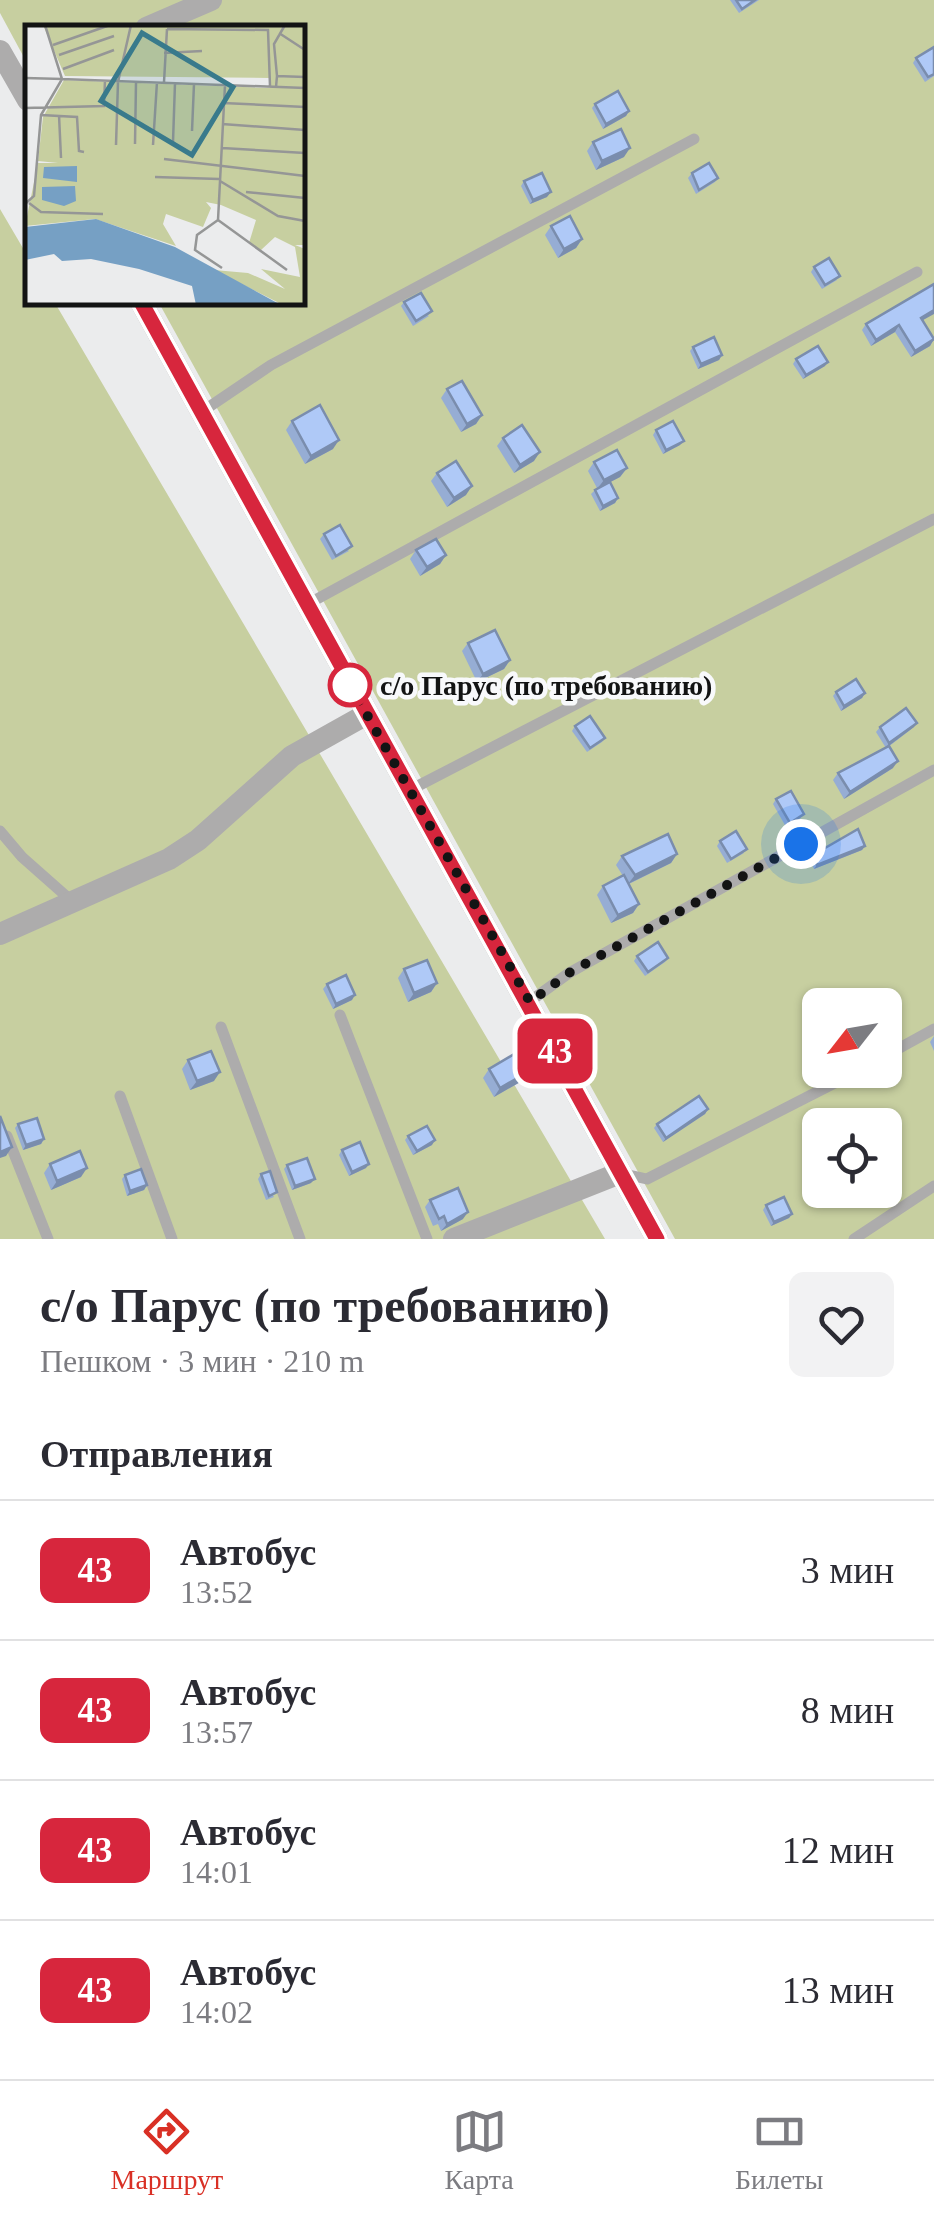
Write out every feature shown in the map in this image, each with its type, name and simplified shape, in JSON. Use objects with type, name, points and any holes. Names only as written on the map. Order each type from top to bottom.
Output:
[{"type":"street","points":[[153,25],[211,0]]},
{"type":"street","points":[[0,51],[25,92]]},
{"type":"street","points":[[144,305],[657,1239]]},
{"type":"street","points":[[0,934],[168,859],[198,840],[292,756],[366,714]]},
{"type":"street","points":[[454,1239],[620,1173]]},
{"type":"lane","points":[[203,411],[271,365],[694,139]]},
{"type":"lane","points":[[306,604],[917,272]]},
{"type":"lane","points":[[410,790],[934,519]]},
{"type":"lane","points":[[530,1002],[569,973],[934,770]]},
{"type":"lane","points":[[0,830],[74,902]]},
{"type":"lane","points":[[340,1014],[428,1239]]},
{"type":"lane","points":[[220,1026],[300,1239]]},
{"type":"lane","points":[[902,1047],[934,1029]]},
{"type":"lane","points":[[620,1173],[647,1180],[825,1088]]},
{"type":"lane","points":[[120,1096],[172,1239]]},
{"type":"lane","points":[[4,1126],[48,1239]]},
{"type":"lane","points":[[854,1239],[934,1186]]},
{"type":"green space","points":[[0,0],[934,0],[934,1239],[675,1239],[160,305],[305,305],[305,25],[25,25],[25,59],[0,13]]},
{"type":"green space","points":[[0,209],[25,252],[25,305],[56,305],[605,1239],[0,1239]]},
{"type":"building","points":[[736,0],[755,0],[742,9]]},
{"type":"building","points":[[934,47],[934,74],[928,77],[916,58]]},
{"type":"building","points":[[618,91],[629,111],[606,124],[595,104]]},
{"type":"building","points":[[621,129],[630,148],[602,161],[593,142]]},
{"type":"building","points":[[709,163],[718,178],[699,190],[692,173]]},
{"type":"building","points":[[542,173],[551,192],[533,200],[524,181]]},
{"type":"building","points":[[570,216],[582,239],[564,249],[551,226]]},
{"type":"building","points":[[829,258],[840,276],[825,285],[814,267]]},
{"type":"building","points":[[934,284],[934,310],[921,318],[934,339],[915,351],[899,325],[876,340],[866,324]]},
{"type":"building","points":[[421,293],[432,311],[416,321],[404,302]]},
{"type":"building","points":[[714,337],[722,355],[701,364],[693,347]]},
{"type":"building","points":[[818,346],[828,362],[806,375],[796,359]]},
{"type":"building","points":[[462,381],[482,415],[467,424],[447,389]]},
{"type":"building","points":[[320,405],[339,440],[311,456],[292,421]]},
{"type":"building","points":[[673,421],[684,441],[666,450],[656,430]]},
{"type":"building","points":[[522,425],[540,452],[520,465],[503,438]]},
{"type":"building","points":[[617,450],[627,468],[604,480],[594,462]]},
{"type":"building","points":[[456,461],[472,486],[454,498],[437,473]]},
{"type":"building","points":[[610,482],[618,498],[603,506],[595,490]]},
{"type":"building","points":[[340,525],[352,546],[336,556],[324,534]]},
{"type":"building","points":[[436,539],[446,555],[427,567],[416,550]]},
{"type":"building","points":[[495,630],[510,660],[483,674],[468,643]]},
{"type":"building","points":[[856,679],[865,693],[844,706],[836,692]]},
{"type":"building","points":[[906,708],[917,723],[889,743],[880,727]]},
{"type":"building","points":[[590,716],[605,738],[590,748],[575,726]]},
{"type":"building","points":[[889,746],[898,761],[850,792],[838,773]]},
{"type":"building","points":[[791,791],[804,814],[790,823],[776,799]]},
{"type":"building","points":[[858,829],[865,846],[817,865],[813,855]]},
{"type":"building","points":[[736,831],[747,849],[731,859],[720,841]]},
{"type":"building","points":[[668,834],[677,854],[635,875],[622,856]]},
{"type":"building","points":[[624,875],[639,904],[618,915],[603,886]]},
{"type":"building","points":[[658,942],[668,958],[648,972],[637,956]]},
{"type":"building","points":[[427,960],[437,983],[414,993],[404,969]]},
{"type":"building","points":[[346,975],[355,995],[336,1004],[327,984]]},
{"type":"building","points":[[211,1051],[220,1072],[197,1081],[188,1060]]},
{"type":"building","points":[[516,1053],[528,1072],[500,1088],[489,1069]]},
{"type":"building","points":[[699,1096],[708,1109],[666,1138],[657,1124]]},
{"type":"building","points":[[0,1116],[12,1147],[0,1152]]},
{"type":"building","points":[[37,1118],[44,1139],[26,1145],[18,1124]]},
{"type":"building","points":[[427,1126],[435,1140],[417,1151],[408,1136]]},
{"type":"building","points":[[360,1142],[369,1164],[352,1172],[342,1150]]},
{"type":"building","points":[[80,1151],[87,1168],[57,1181],[50,1164]]},
{"type":"building","points":[[307,1158],[315,1179],[295,1186],[287,1165]]},
{"type":"building","points":[[141,1169],[147,1185],[130,1191],[125,1175]]},
{"type":"building","points":[[270,1171],[277,1192],[269,1196],[261,1174]]},
{"type":"building","points":[[458,1188],[468,1212],[447,1224],[444,1216],[439,1219],[430,1200]]},
{"type":"building","points":[[784,1197],[792,1214],[774,1222],[766,1205]]},
{"type":"bus line","name":"43","points":[[143,305],[530,1002],[657,1239]]},
{"type":"place","name":"с/о Парус (по требованию)","points":[[350,685]]},
{"type":"route","points":[[350,685],[530,1002],[569,973],[801,844]]}]
